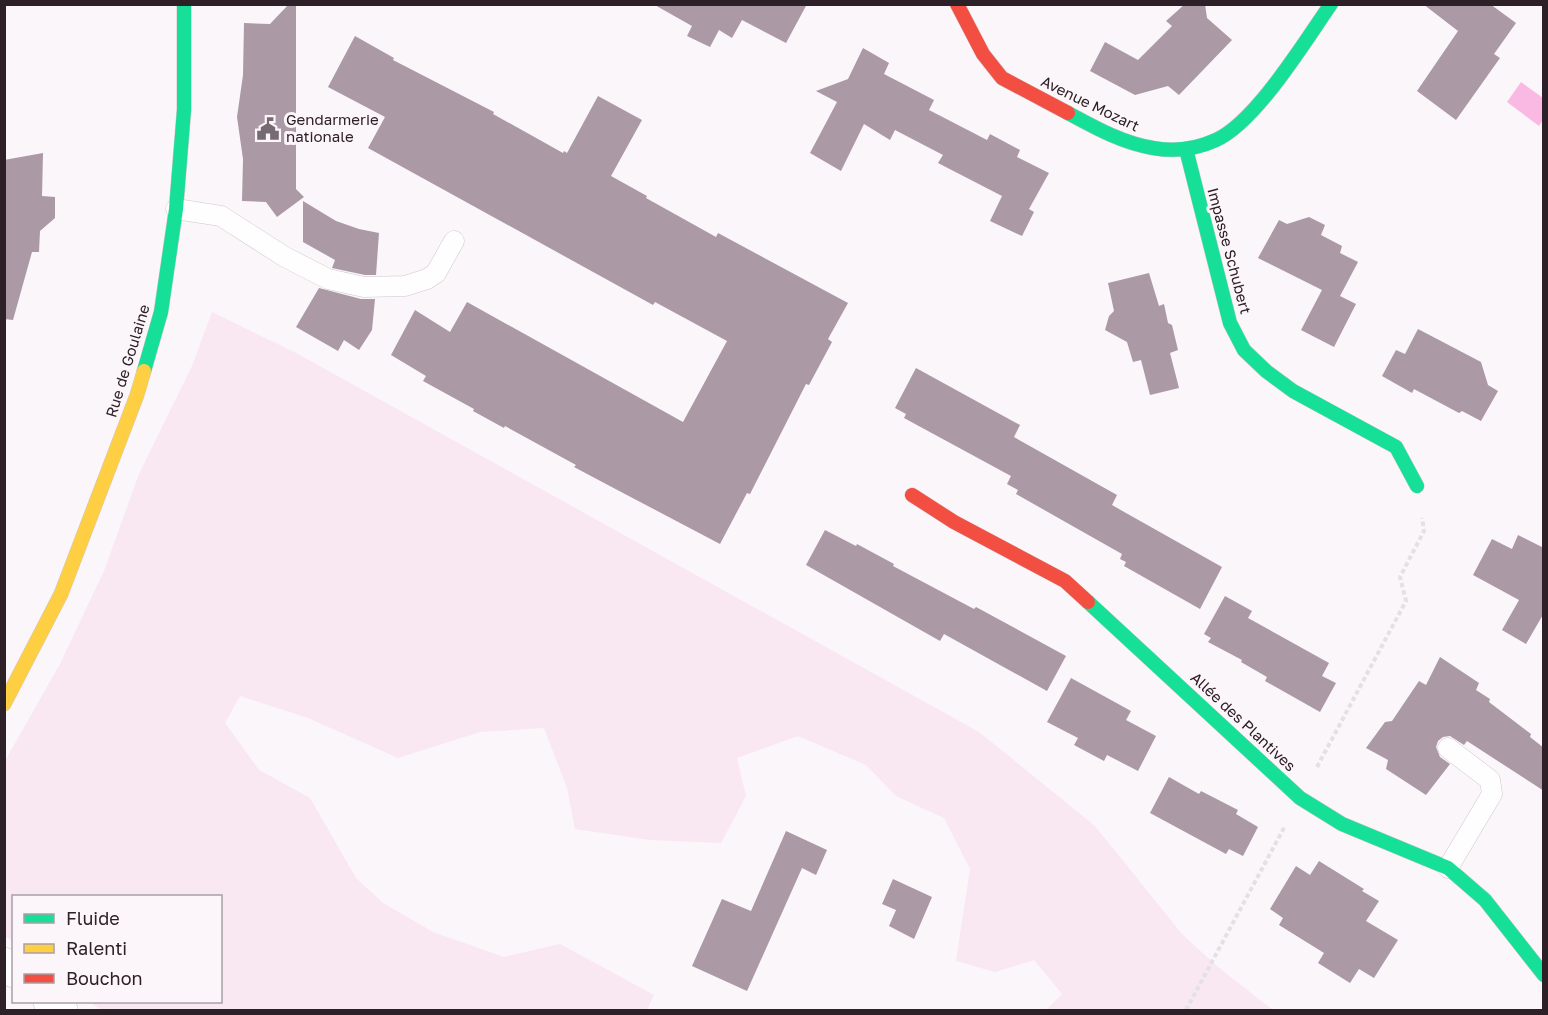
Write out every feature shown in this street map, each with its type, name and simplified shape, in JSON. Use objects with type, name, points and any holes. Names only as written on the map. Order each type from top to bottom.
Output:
[{"type":"street","name":"Rue de Goulaine","points":[[4,704],[61,594],[137,395],[161,312],[176,209],[184,110],[184,4]]},
{"type":"street","name":"Avenue Mozart","points":[[957,4],[985,56],[1002,78],[1112,136],[1148,149],[1185,149],[1218,140],[1244,119],[1264,96],[1332,4]]},
{"type":"street","name":"Impasse Schubert","points":[[1185,149],[1230,323],[1244,350],[1266,371],[1293,391],[1396,447],[1417,486]]},
{"type":"street","name":"Allée des Plantives","points":[[912,495],[954,522],[1065,581],[1300,798],[1342,824],[1448,868],[1485,900],[1544,975]]},
{"type":"lane","points":[[176,209],[221,216],[285,256],[328,279],[364,287],[405,286],[427,279],[435,273],[454,242]]},
{"type":"lane","points":[[1448,748],[1490,780],[1492,794],[1448,868]]},
{"type":"path","points":[[1186,1011],[1406,601],[1400,577],[1424,531],[1417,486]]},
{"type":"shaded area","points":[[1521,82],[1543,98],[1543,120],[1539,126],[1507,102]]},
{"type":"shaded area","points":[[212,312],[298,354],[979,732],[1095,826],[1182,934],[1218,967],[1273,1010],[1046,1010],[1062,994],[1034,960],[995,972],[956,961],[970,869],[944,818],[896,796],[866,765],[798,736],[737,758],[746,796],[721,843],[650,840],[575,829],[567,788],[544,728],[480,732],[398,758],[308,718],[240,696],[225,723],[259,770],[310,798],[356,878],[383,903],[433,932],[504,957],[560,944],[654,995],[647,1010],[101,1010],[91,1003],[222,1003],[222,895],[12,895],[12,941],[4,935],[5,761],[60,664],[104,571],[139,474],[192,366]]},
{"type":"building","points":[[289,4],[296,4],[296,189],[304,197],[277,217],[266,202],[242,201],[243,159],[237,117],[243,75],[244,23],[270,24]]},
{"type":"building","points":[[653,4],[807,4],[786,43],[742,20],[732,38],[719,30],[710,47],[687,36],[692,26]]},
{"type":"building","points":[[1185,4],[1205,4],[1207,18],[1232,40],[1179,95],[1168,86],[1135,95],[1090,71],[1105,42],[1138,60],[1172,26],[1166,21]]},
{"type":"building","points":[[1423,4],[1490,4],[1516,23],[1494,54],[1500,58],[1456,120],[1417,91],[1458,31]]},
{"type":"building","points":[[355,36],[394,58],[393,60],[494,112],[493,114],[563,153],[564,151],[567,153],[598,96],[642,120],[611,176],[716,237],[718,233],[848,303],[828,339],[832,342],[809,385],[806,384],[750,494],[747,493],[720,544],[574,467],[576,465],[505,426],[504,428],[473,411],[474,409],[423,381],[426,376],[391,355],[415,310],[450,332],[467,302],[683,422],[727,341],[655,302],[653,305],[368,148],[385,117],[328,87]]},
{"type":"building","points":[[863,48],[889,63],[884,74],[934,100],[929,110],[987,140],[990,134],[1020,150],[1017,157],[1049,173],[1029,209],[1034,212],[1022,236],[990,221],[1002,196],[938,163],[943,155],[895,130],[890,140],[864,124],[841,171],[810,153],[837,102],[816,91],[848,79]]},
{"type":"building","points":[[43,153],[42,196],[55,197],[55,218],[40,231],[39,252],[32,252],[13,320],[4,319],[4,160]]},
{"type":"building","points":[[303,201],[336,221],[379,233],[376,275],[332,268],[335,260],[303,242]]},
{"type":"building","points":[[1309,217],[1325,225],[1321,235],[1342,246],[1340,253],[1358,262],[1340,296],[1356,304],[1334,347],[1301,330],[1322,290],[1258,258],[1279,220],[1287,224]]},
{"type":"building","points":[[1149,273],[1159,306],[1164,304],[1168,323],[1172,325],[1178,350],[1170,353],[1179,388],[1150,395],[1141,360],[1133,362],[1127,342],[1105,330],[1109,316],[1114,311],[1108,283]]},
{"type":"building","points":[[319,288],[361,299],[375,299],[372,330],[359,350],[344,340],[338,351],[296,327]]},
{"type":"building","points":[[1418,329],[1481,362],[1488,385],[1498,391],[1481,421],[1462,411],[1459,413],[1414,389],[1412,393],[1382,376],[1396,350],[1405,354]]},
{"type":"building","points":[[916,368],[1020,425],[1014,437],[1117,495],[1112,505],[1222,567],[1200,609],[1124,566],[1126,562],[1120,559],[1122,554],[1016,494],[1018,490],[1007,484],[1011,476],[904,418],[906,414],[895,408]]},
{"type":"building","points":[[825,530],[856,546],[857,544],[894,564],[893,566],[974,609],[976,607],[1066,656],[1047,691],[944,634],[940,641],[806,565]]},
{"type":"building","points":[[1518,535],[1544,548],[1544,613],[1526,644],[1502,630],[1519,600],[1473,575],[1492,539],[1512,549]]},
{"type":"building","points":[[1225,596],[1252,611],[1248,618],[1329,663],[1322,676],[1336,683],[1320,712],[1265,681],[1267,677],[1241,662],[1242,660],[1208,642],[1211,638],[1204,634]]},
{"type":"building","points":[[1440,657],[1479,683],[1476,690],[1490,699],[1489,702],[1531,734],[1530,737],[1544,748],[1544,791],[1467,741],[1464,745],[1450,736],[1443,737],[1438,741],[1436,747],[1440,757],[1450,764],[1426,795],[1386,769],[1388,760],[1366,748],[1385,722],[1392,721],[1419,681],[1426,685]]},
{"type":"building","points":[[1071,678],[1131,711],[1126,720],[1156,736],[1138,771],[1107,755],[1104,761],[1074,745],[1078,738],[1047,722]]},
{"type":"building","points":[[1169,777],[1199,794],[1201,791],[1238,810],[1236,814],[1258,827],[1243,856],[1229,849],[1226,854],[1150,813]]},
{"type":"building","points":[[786,831],[827,850],[816,875],[802,868],[747,991],[692,966],[722,899],[751,911]]},
{"type":"building","points":[[1319,861],[1379,901],[1366,921],[1398,940],[1374,978],[1359,969],[1350,983],[1318,963],[1324,953],[1279,925],[1283,918],[1270,909],[1296,866],[1310,875]]},
{"type":"building","points":[[893,879],[932,897],[914,939],[889,926],[896,910],[882,904]]},
{"type":"traffic: fast","points":[[144,371],[161,312],[176,209],[184,110],[184,4]]},
{"type":"traffic: fast","points":[[1068,113],[1098,129],[1142,146],[1169,150],[1185,149],[1216,140],[1231,131],[1263,99],[1294,59],[1331,4]]},
{"type":"traffic: fast","points":[[1186,149],[1230,323],[1244,350],[1266,371],[1293,391],[1396,447],[1417,486]]},
{"type":"traffic: fast","points":[[1088,602],[1300,798],[1342,824],[1448,868],[1485,900],[1544,975]]},
{"type":"traffic: slow","points":[[4,704],[61,594],[137,395],[144,371]]},
{"type":"traffic: jam","points":[[957,4],[983,54],[1002,78],[1068,113]]},
{"type":"traffic: jam","points":[[912,495],[954,522],[1065,581],[1088,602]]},
{"type":"place","name":"Gendarmerie nationale","points":[[268,129]]}]
